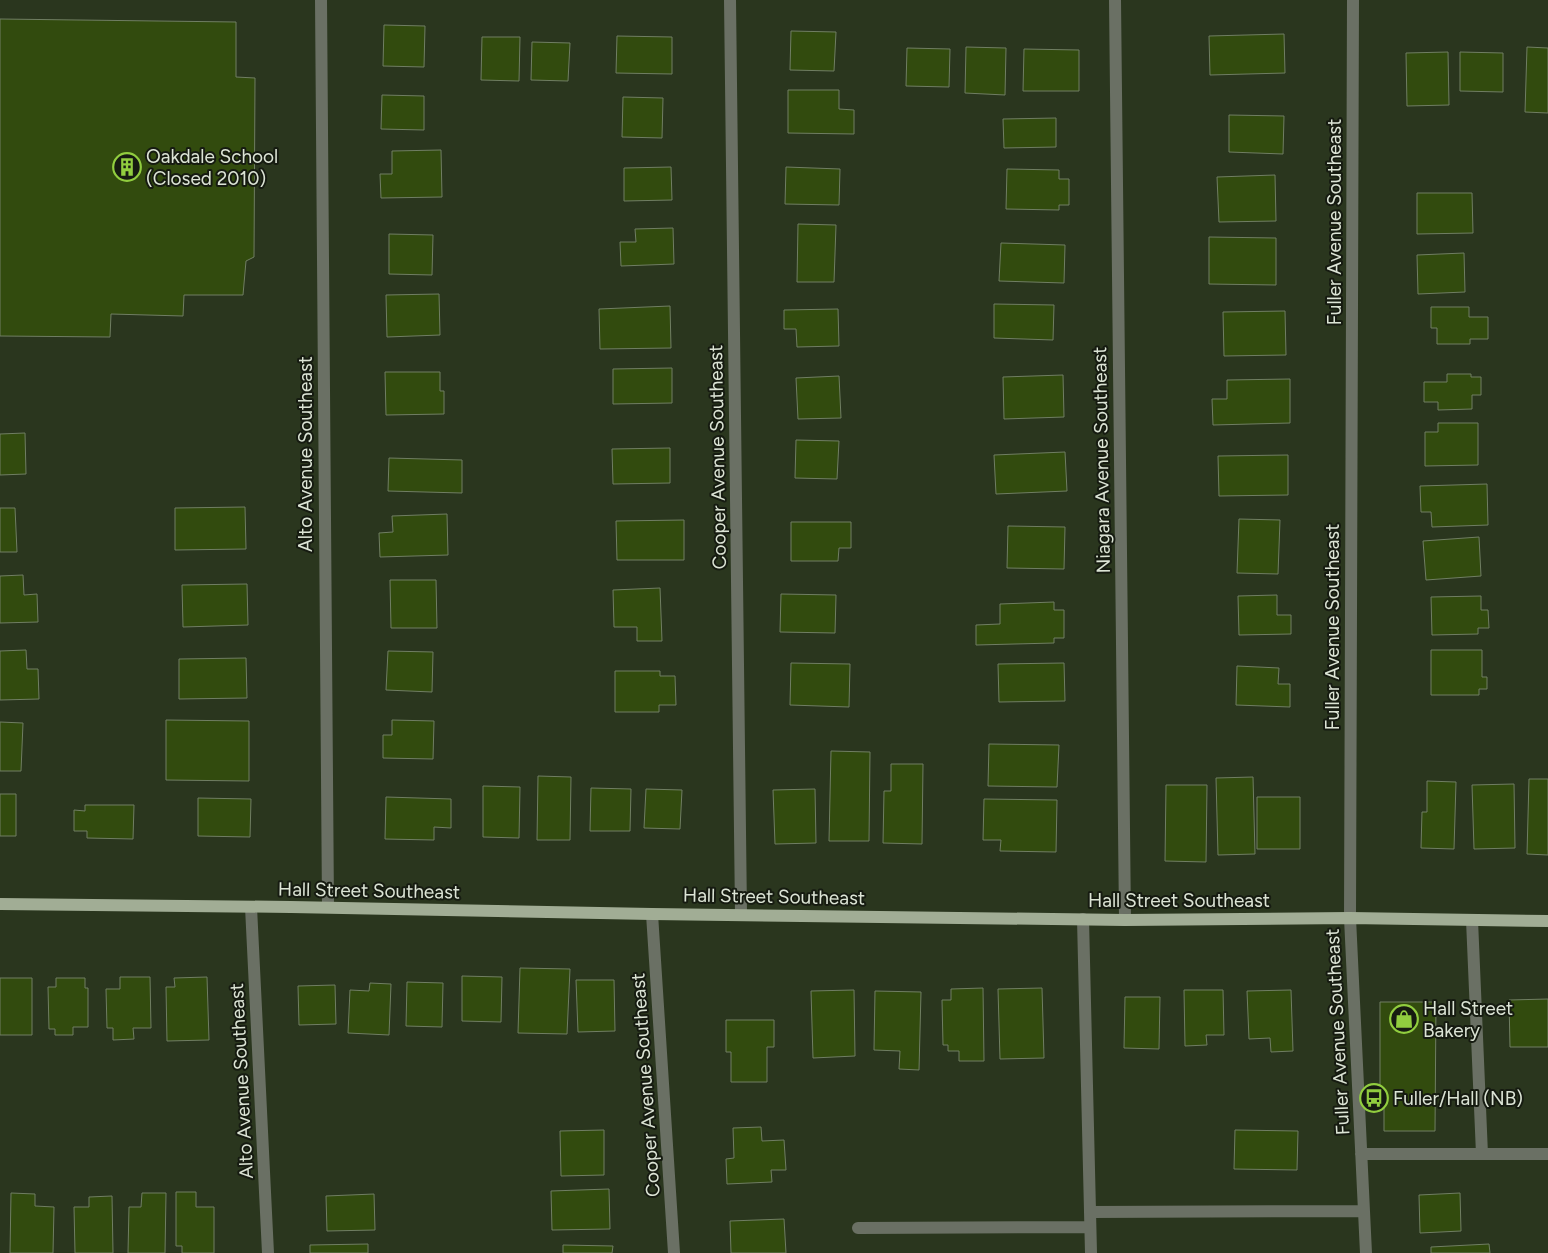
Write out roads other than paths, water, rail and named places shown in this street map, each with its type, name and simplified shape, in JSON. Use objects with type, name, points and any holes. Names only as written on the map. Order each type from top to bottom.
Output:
[{"type":"main road","name":"Hall Street Southeast","points":[[0,904],[328,907],[652,914],[1125,920],[1350,918],[1548,921]]},
{"type":"street","name":"Alto Avenue Southeast","points":[[321,0],[328,907]]},
{"type":"street","name":"Cooper Avenue Southeast","points":[[730,0],[742,914]]},
{"type":"street","name":"Niagara Avenue Southeast","points":[[1114,0],[1125,920]]},
{"type":"street","name":"Fuller Avenue Southeast","points":[[1353,0],[1350,918],[1366,1253]]},
{"type":"street","name":"Alto Avenue Southeast","points":[[251,907],[268,1253]]},
{"type":"street","name":"Cooper Avenue Southeast","points":[[652,914],[674,1253]]},
{"type":"street","points":[[1083,919],[1091,1253]]},
{"type":"street","points":[[1472,920],[1482,1154]]},
{"type":"street","points":[[1361,1154],[1548,1154]]},
{"type":"street","points":[[1090,1212],[1364,1211]]},
{"type":"street","points":[[858,1228],[1090,1226]]},
{"type":"place","name":"Oakdale School (Closed 2010)","points":[[127,167]]},
{"type":"place","name":"Hall Street Bakery","points":[[1404,1019]]},
{"type":"place","name":"Fuller/Hall (NB)","points":[[1374,1098]]}]
